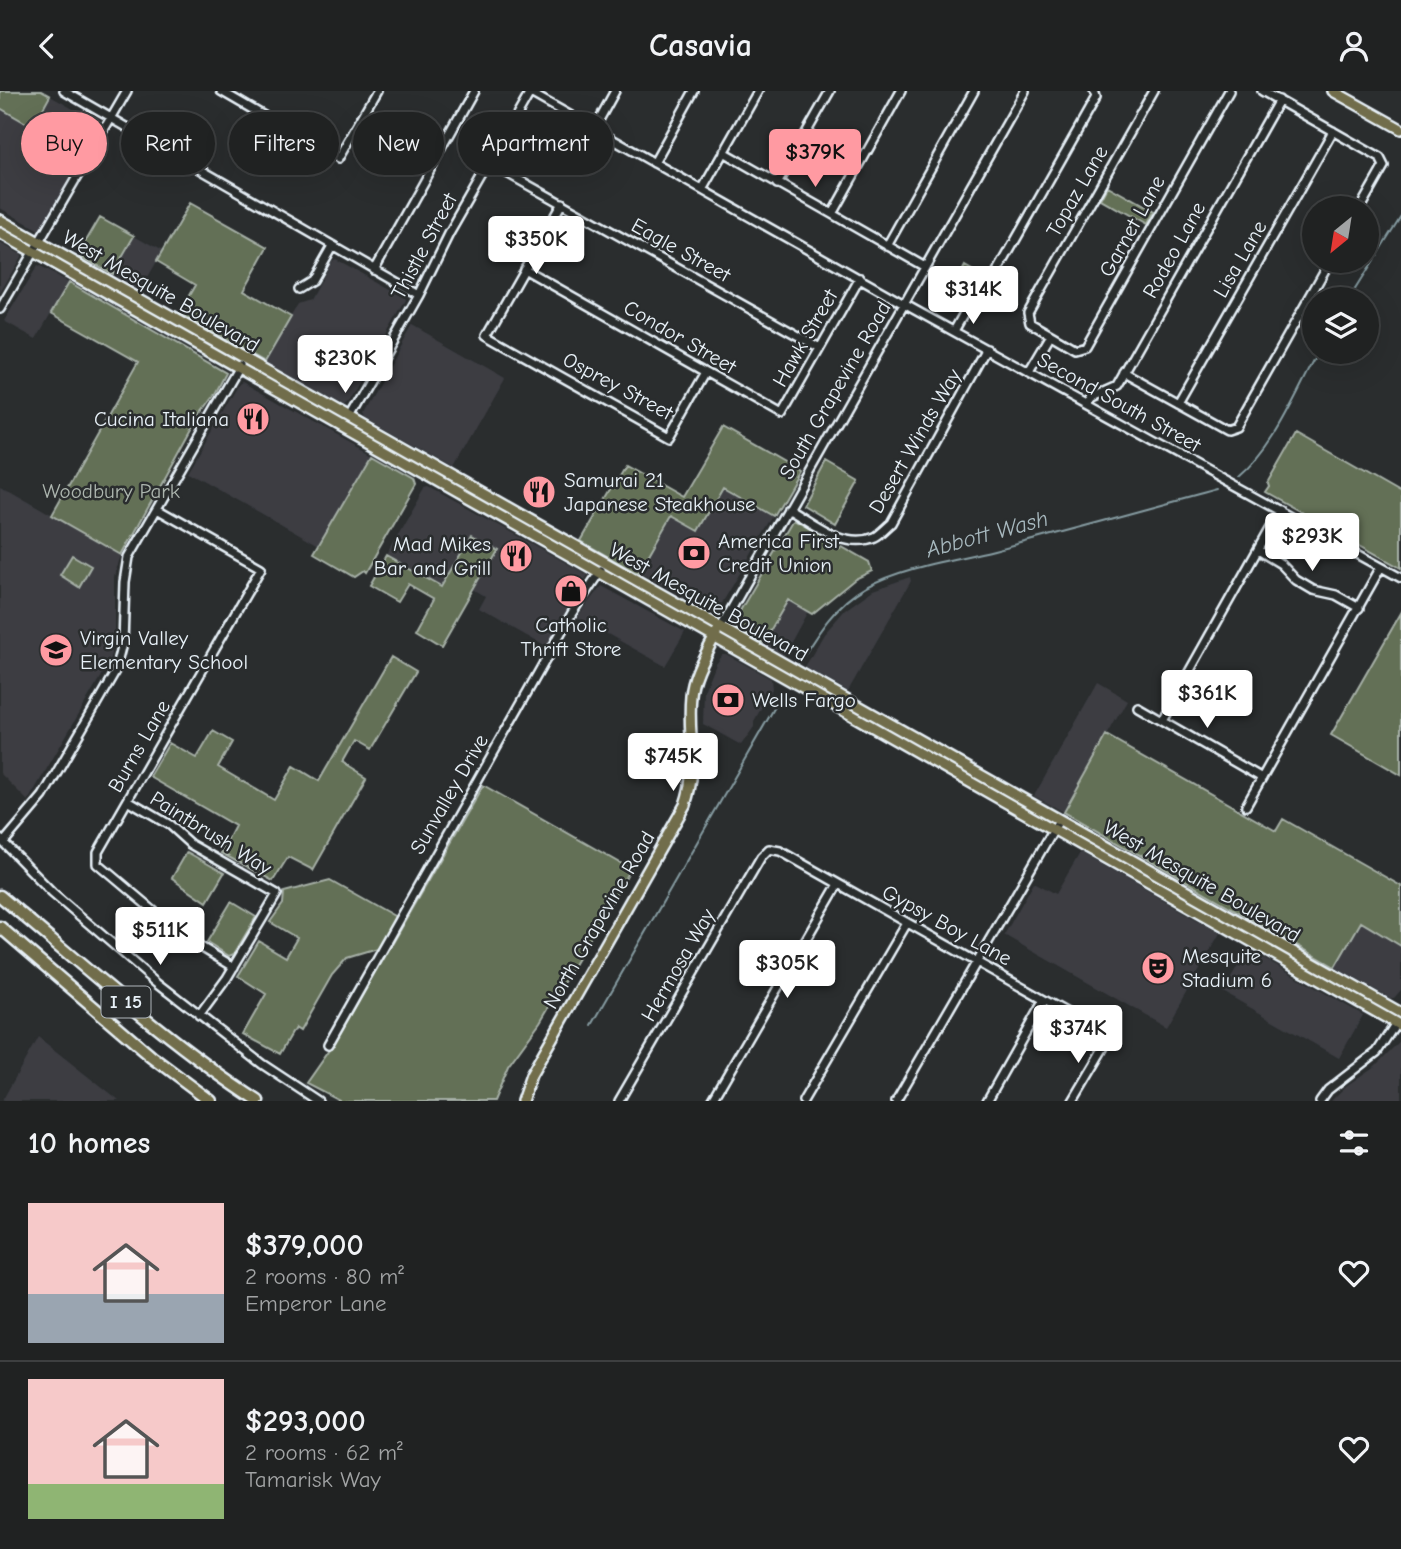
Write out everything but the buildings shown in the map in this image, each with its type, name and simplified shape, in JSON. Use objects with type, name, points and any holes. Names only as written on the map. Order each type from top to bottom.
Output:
[{"type":"highway","name":"I 15","points":[[0,896],[166,1035],[258,1101]]},
{"type":"highway","name":"I 15","points":[[0,927],[152,1057],[211,1101]]},
{"type":"main road","points":[[1333,91],[1401,129]]},
{"type":"main road","name":"West Mesquite Boulevard","points":[[0,220],[37,247],[238,369],[599,573],[893,726],[1400,1019]]},
{"type":"main road","name":"West Mesquite Boulevard","points":[[0,233],[37,247],[244,359],[605,563],[888,735],[1053,829],[1400,1019]]},
{"type":"main road","points":[[343,428],[349,418]]},
{"type":"main road","points":[[543,541],[549,532]]},
{"type":"main road","name":"North Grapevine Road","points":[[522,1101],[531,1075],[685,806],[693,772],[691,694],[694,678],[717,633]]},
{"type":"main road","points":[[888,735],[893,726]]},
{"type":"street","points":[[64,91],[419,295]]},
{"type":"street","points":[[0,309],[127,91]]},
{"type":"street","points":[[221,91],[338,159],[377,91]]},
{"type":"street","points":[[373,270],[474,91]]},
{"type":"street","points":[[603,112],[615,91]]},
{"type":"street","points":[[654,163],[694,91]]},
{"type":"street","points":[[702,190],[758,91]]},
{"type":"street","points":[[777,184],[830,91]]},
{"type":"street","points":[[832,214],[901,91]]},
{"type":"street","points":[[887,246],[974,91]]},
{"type":"street","name":"South Grapevine Road","points":[[717,633],[1025,91]]},
{"type":"street","name":"Topaz Lane","points":[[1051,335],[1030,323],[1028,313],[1154,91]]},
{"type":"street","name":"Garnet Lane","points":[[1051,335],[1075,349],[1085,346],[1229,91]]},
{"type":"street","points":[[1262,91],[1380,157],[1384,166],[1367,196]]},
{"type":"street","name":"Second South Street","points":[[529,92],[564,112]]},
{"type":"street","name":"Thistle Street","points":[[518,112],[529,92]]},
{"type":"street","points":[[954,331],[972,299],[990,285],[1095,94]]},
{"type":"street","name":"Rodeo Lane","points":[[1087,404],[1090,398],[1117,386],[1279,100]]},
{"type":"street","name":"Lisa Lane","points":[[1178,403],[1333,131]]},
{"type":"street","name":"Second South Street","points":[[613,140],[1401,578]]},
{"type":"street","points":[[723,152],[925,267]]},
{"type":"street","name":"Thistle Street","points":[[349,418],[419,295],[482,175]]},
{"type":"street","name":"Eagle Street","points":[[511,175],[820,348]]},
{"type":"street","points":[[524,269],[562,203]]},
{"type":"street","points":[[299,289],[312,281],[332,246]]},
{"type":"street","name":"Osprey Street","points":[[524,269],[487,335],[669,437],[706,372]]},
{"type":"street","name":"Condor Street","points":[[524,269],[782,415]]},
{"type":"street","points":[[1124,373],[1227,430],[1236,427],[1323,273]]},
{"type":"street","name":"Hawk Street","points":[[782,415],[860,278]]},
{"type":"street","points":[[1029,372],[1051,335]]},
{"type":"street","name":"Desert Winds Way","points":[[788,508],[841,539],[859,541],[875,537],[891,523],[987,349]]},
{"type":"street","points":[[244,359],[129,557],[125,582],[123,643],[116,670],[43,796],[2,841],[52,892],[200,1016],[262,1064],[317,1101]]},
{"type":"street","name":"Burns Lane","points":[[157,509],[261,568],[97,852],[98,865],[186,937],[234,967]]},
{"type":"street","points":[[1162,720],[1280,510]]},
{"type":"street","points":[[1258,549],[1281,564],[1296,580],[1313,590],[1336,595],[1359,608]]},
{"type":"street","name":"Sunvalley Drive","points":[[328,1045],[572,613],[605,563]]},
{"type":"street","points":[[1246,806],[1381,567]]},
{"type":"street","points":[[1137,706],[1262,778]]},
{"type":"street","name":"Paintbrush Way","points":[[128,801],[169,825],[190,844],[277,894],[234,967]]},
{"type":"street","points":[[897,1101],[1059,820]]},
{"type":"street","name":"Gypsy Boy Lane","points":[[769,849],[780,851],[1101,1032],[1106,1038],[1105,1047],[1073,1101]]},
{"type":"street","name":"Hermosa Way","points":[[620,1099],[761,857],[769,849]]},
{"type":"street","points":[[712,1101],[838,884]]},
{"type":"street","points":[[803,1101],[906,923]]},
{"type":"street","points":[[200,1016],[234,967]]},
{"type":"street","points":[[987,1101],[1044,1000]]},
{"type":"street","points":[[1320,1101],[1328,1090],[1377,1052],[1400,1019]]},
{"type":"street","points":[[620,1099],[629,1101]]},
{"type":"shaded area","points":[[50,96],[78,112],[41,112]]},
{"type":"shaded area","points":[[0,108],[21,119],[21,175],[71,175],[39,230],[0,208]]},
{"type":"shaded area","points":[[134,236],[162,252],[140,290],[112,274]]},
{"type":"shaded area","points":[[0,243],[22,255],[0,293]]},
{"type":"shaded area","points":[[335,259],[406,300],[344,406],[265,362],[298,304],[310,300],[331,261]]},
{"type":"shaded area","points":[[37,266],[69,282],[36,339],[4,321]]},
{"type":"shaded area","points":[[412,325],[505,378],[454,468],[365,418],[363,414]]},
{"type":"shaded area","points":[[242,382],[372,454],[319,546],[188,472]]},
{"type":"shaded area","name":"Virgin Valley Elementary School","points":[[0,485],[122,555],[115,577],[115,638],[109,662],[28,801],[0,773]]},
{"type":"shaded area","points":[[429,487],[588,575],[548,648],[479,609],[486,596],[474,589],[497,549],[471,535],[442,587],[386,556],[425,488]]},
{"type":"shaded area","points":[[723,487],[774,516],[715,615],[639,572],[671,516]]},
{"type":"shaded area","points":[[910,577],[911,581],[848,691],[805,667],[824,634],[845,610],[873,590]]},
{"type":"shaded area","points":[[601,586],[685,632],[665,666],[577,617]]},
{"type":"shaded area","points":[[788,599],[808,611],[784,655],[763,643]]},
{"type":"shaded area","points":[[722,654],[771,679],[772,689],[754,721],[754,727],[741,745],[703,724],[704,691],[715,663]]},
{"type":"shaded area","points":[[1098,683],[1127,700],[1064,812],[1034,796]]},
{"type":"shaded area","points":[[1080,853],[1220,933],[1166,1027],[1004,935],[1034,882],[1056,894]]},
{"type":"shaded area","points":[[1361,922],[1401,946],[1401,990],[1394,998],[1335,967]]},
{"type":"shaded area","points":[[1248,949],[1363,1015],[1339,1058],[1223,992]]},
{"type":"shaded area","points":[[38,1037],[119,1101],[2,1101]]},
{"type":"shaded area","points":[[1401,1040],[1401,1101],[1331,1101],[1346,1086],[1375,1066]]},
{"type":"green space","points":[[0,91],[41,91],[50,96],[41,112],[21,112],[21,120],[0,108]]},
{"type":"green space","points":[[1107,186],[1153,212],[1146,225],[1100,199]]},
{"type":"green space","points":[[190,203],[268,247],[244,290],[291,317],[265,362],[179,313],[195,285],[156,262]]},
{"type":"green space","points":[[100,217],[134,236],[112,274],[81,257],[82,248]]},
{"type":"green space","points":[[965,266],[986,278],[964,299],[951,292]]},
{"type":"green space","name":"Woodbury Park","points":[[69,282],[226,373],[197,419],[122,555],[52,515],[138,362],[51,313]]},
{"type":"green space","points":[[723,427],[800,471],[774,516],[723,487],[698,531],[671,516],[639,572],[581,541],[625,465],[682,497]]},
{"type":"green space","points":[[1296,434],[1401,494],[1401,568],[1265,492]]},
{"type":"green space","points":[[372,454],[414,478],[416,484],[365,573],[363,571],[354,577],[314,554]]},
{"type":"green space","points":[[826,462],[859,481],[835,524],[803,505]]},
{"type":"green space","points":[[794,519],[827,537],[829,543],[839,548],[841,546],[869,562],[872,571],[855,579],[812,614],[788,600],[763,643],[736,628],[734,621]]},
{"type":"green space","points":[[472,535],[497,549],[442,645],[417,630],[434,599],[408,584],[397,602],[369,586],[386,556],[442,587]]},
{"type":"green space","points":[[72,555],[91,566],[79,587],[60,575]]},
{"type":"green space","points":[[1401,613],[1401,775],[1331,735]]},
{"type":"green space","points":[[391,657],[416,672],[370,750],[354,741],[342,762],[366,777],[313,870],[288,857],[273,881],[221,853],[235,826],[150,777],[170,743],[197,758],[213,731],[232,742],[218,767],[274,800],[294,766],[319,781]]},
{"type":"green space","points":[[1107,735],[1276,831],[1283,819],[1401,886],[1401,946],[1361,922],[1335,967],[1064,812]]},
{"type":"green space","points":[[483,785],[631,869],[540,1022],[508,1066],[493,1101],[341,1101],[306,1083],[336,1040]]},
{"type":"green space","points":[[187,852],[224,873],[207,902],[172,878]]},
{"type":"green space","points":[[330,880],[396,917],[377,949],[347,958],[332,975],[300,1031],[295,1028],[280,1054],[243,1034],[266,994],[238,976],[259,941],[286,957],[297,938],[270,922],[283,904],[284,892]]},
{"type":"green space","points":[[231,902],[256,917],[234,954],[229,956],[207,942]]},
{"type":"waterway","name":"Abbott Wash","points":[[1357,287],[1401,216]]},
{"type":"waterway","name":"Abbott Wash","points":[[1239,477],[1275,434],[1313,364]]},
{"type":"waterway","name":"Abbott Wash","points":[[799,663],[836,611],[855,594],[880,580],[912,569],[1022,543],[1217,490]]},
{"type":"waterway","name":"Abbott Wash","points":[[592,1025],[784,691]]},
{"type":"place","name":"Cucina Italiana","points":[[253,419]]},
{"type":"place","name":"Samurai 21 Japanese Steakhouse","points":[[539,492]]},
{"type":"place","name":"America First Credit Union","points":[[694,553]]},
{"type":"place","name":"Mad Mikes Bar and Grill","points":[[516,556]]},
{"type":"place","name":"Catholic Thrift Store","points":[[571,591]]},
{"type":"place","name":"Virgin Valley Elementary School","points":[[56,650]]},
{"type":"place","name":"Wells Fargo","points":[[728,700]]},
{"type":"place","name":"Mesquite Stadium 6","points":[[1158,968]]}]
